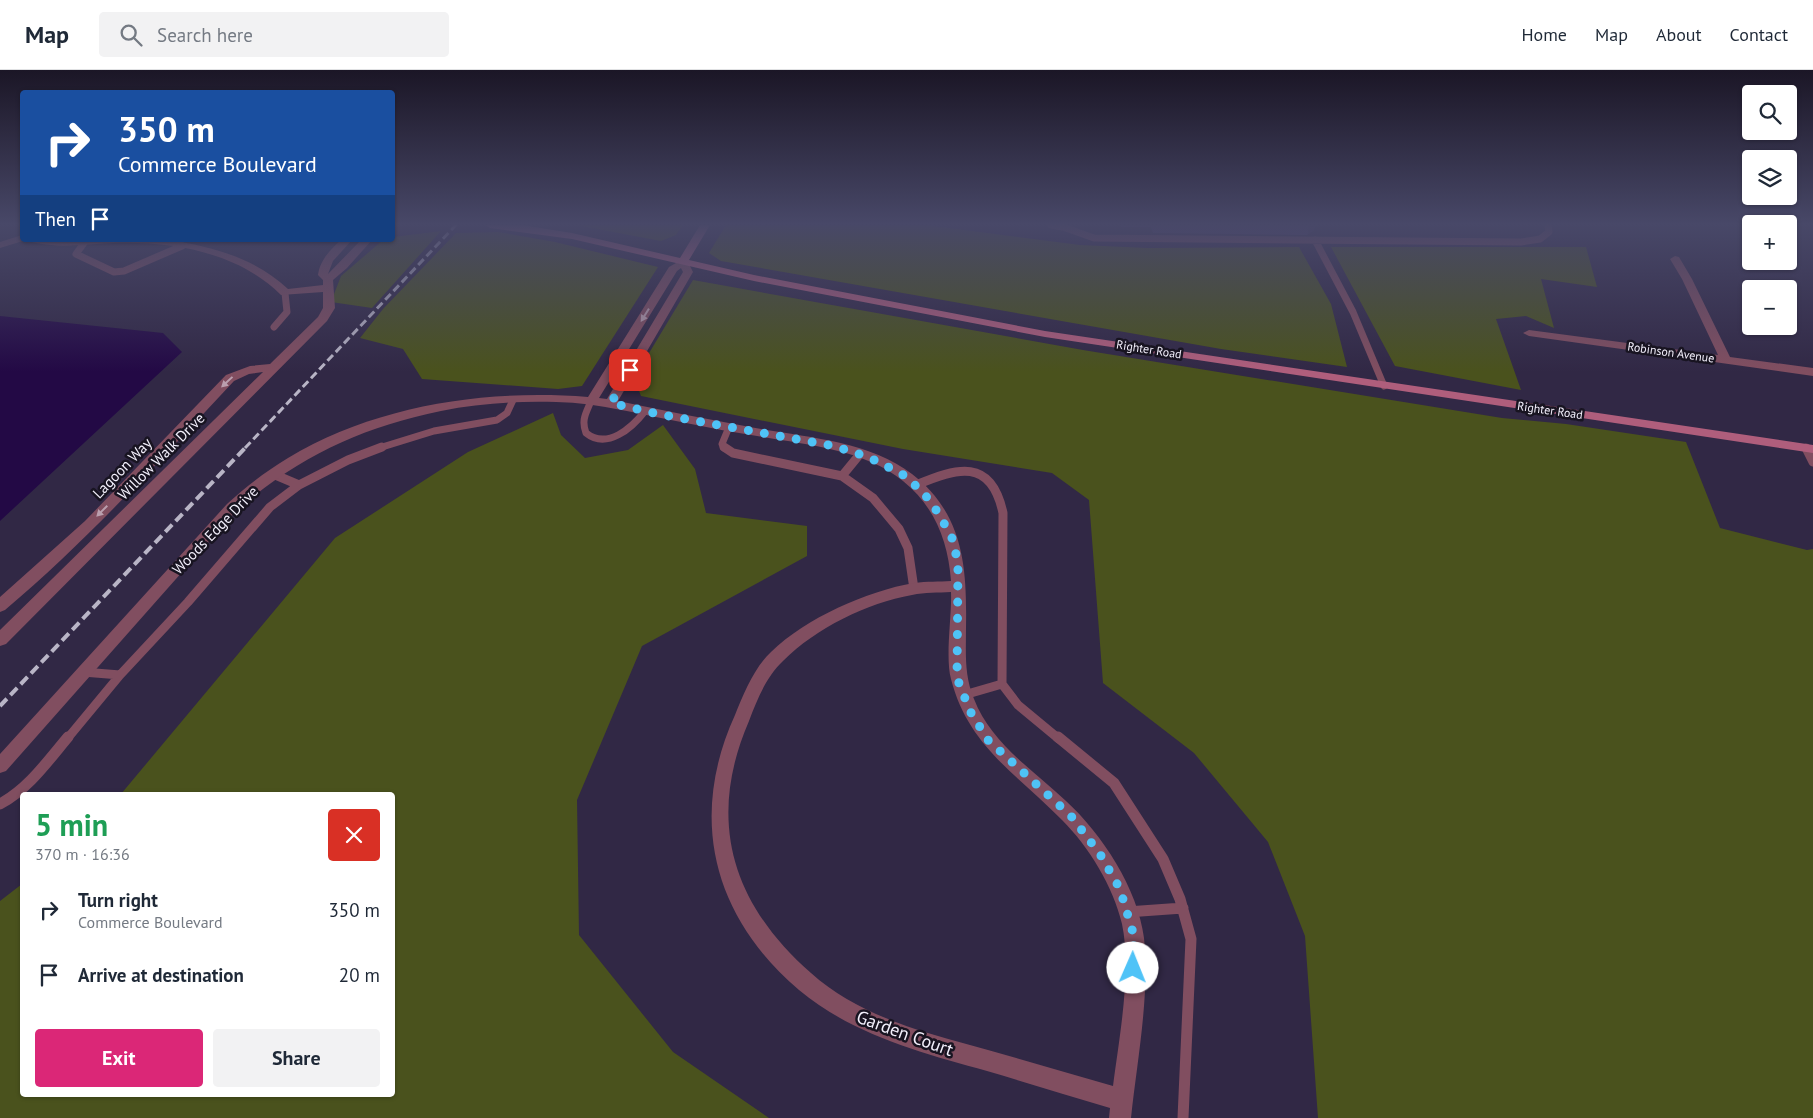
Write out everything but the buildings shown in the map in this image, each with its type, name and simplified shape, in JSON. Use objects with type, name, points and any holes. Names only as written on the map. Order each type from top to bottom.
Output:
[{"type":"street","points":[[263,274],[285,293],[329,284],[337,274]]},
{"type":"street","name":"Willow Walk Drive","points":[[0,640],[323,319],[329,308],[329,284],[324,274]]},
{"type":"street","points":[[591,401],[671,274]]},
{"type":"street","points":[[611,403],[687,274]]},
{"type":"street","name":"Righter Road","points":[[736,274],[1036,332],[1809,449]]},
{"type":"street","points":[[1684,274],[1726,360]]},
{"type":"street","name":"Robinson Avenue","points":[[1529,333],[1813,372]]},
{"type":"street","name":"Lagoon Way","points":[[0,606],[47,567],[144,469],[230,378],[246,370],[272,368]]},
{"type":"street","name":"Woods Edge Drive","points":[[0,766],[82,672],[232,507],[257,485],[314,450],[381,423],[458,405],[513,400],[570,399],[611,403],[834,446],[860,454],[902,474],[923,492],[939,514],[953,540],[958,564],[957,678],[970,711],[988,740],[1071,816],[1100,854],[1120,889],[1134,936],[1132,1000],[1121,1109]]},
{"type":"street","name":"Garden Court","points":[[958,586],[914,589],[873,601],[828,622],[801,638],[776,657],[759,680],[734,733],[726,764],[720,803],[721,841],[729,877],[745,911],[787,965],[822,995],[857,1017],[1121,1109]]},
{"type":"lane","points":[[1333,274],[1353,312],[1384,386]]},
{"type":"lane","points":[[274,327],[287,312],[285,293]]},
{"type":"lane","points":[[0,804],[15,796],[38,773],[120,676],[188,602],[270,507],[299,485],[348,460],[397,441],[434,431],[498,420],[507,413],[513,400]]},
{"type":"lane","points":[[591,401],[583,420],[583,429],[587,434],[596,439],[606,439],[620,434],[632,427],[645,411]]},
{"type":"lane","points":[[729,427],[722,444],[725,449],[733,453],[842,476],[873,498],[899,529],[908,548],[914,589]]},
{"type":"lane","points":[[1809,449],[1813,462]]},
{"type":"lane","points":[[842,476],[860,454]]},
{"type":"lane","points":[[916,485],[949,472],[962,472],[984,477],[994,484],[1003,513],[1002,684],[1018,705],[1114,783],[1163,858],[1192,938],[1183,1118]]},
{"type":"lane","points":[[273,474],[299,485]]},
{"type":"lane","points":[[82,672],[120,676]]},
{"type":"lane","points":[[964,695],[1002,684]]},
{"type":"lane","points":[[1126,912],[1182,908]]},
{"type":"green space","points":[[343,274],[403,274],[372,308],[331,302]]},
{"type":"green space","points":[[417,274],[654,274],[582,386],[558,389],[422,379],[403,349],[360,338],[383,309]]},
{"type":"green space","points":[[794,274],[1314,274],[1331,304],[1347,367],[1221,349]]},
{"type":"green space","points":[[1345,274],[1593,274],[1597,287],[1541,279],[1554,328],[1526,316],[1496,319],[1521,390],[1395,366]]},
{"type":"green space","points":[[693,280],[1083,350],[1502,418],[1566,424],[1686,442],[1720,528],[1807,550],[1813,549],[1813,1118],[1318,1118],[1305,936],[1268,842],[1194,753],[1103,683],[1089,500],[1052,473],[903,449],[641,396],[634,378]]},
{"type":"green space","points":[[553,413],[561,435],[585,458],[628,450],[663,425],[695,469],[706,513],[807,526],[807,556],[642,646],[577,800],[579,935],[673,1052],[769,1118],[0,1118],[0,901],[20,886],[20,1097],[395,1097],[395,792],[123,792],[335,538],[468,452]]},
{"type":"shaded area","points":[[0,316],[163,333],[182,352],[0,521]]},
{"type":"railway","points":[[245,448],[410,274]]},
{"type":"railway","points":[[0,706],[246,447]]},
{"type":"route","points":[[630,370],[611,403],[658,414],[834,446],[868,457],[902,474],[923,492],[939,514],[953,540],[958,564],[957,678],[970,711],[988,740],[1071,816],[1100,854],[1120,889],[1134,936],[1133,968]]}]
